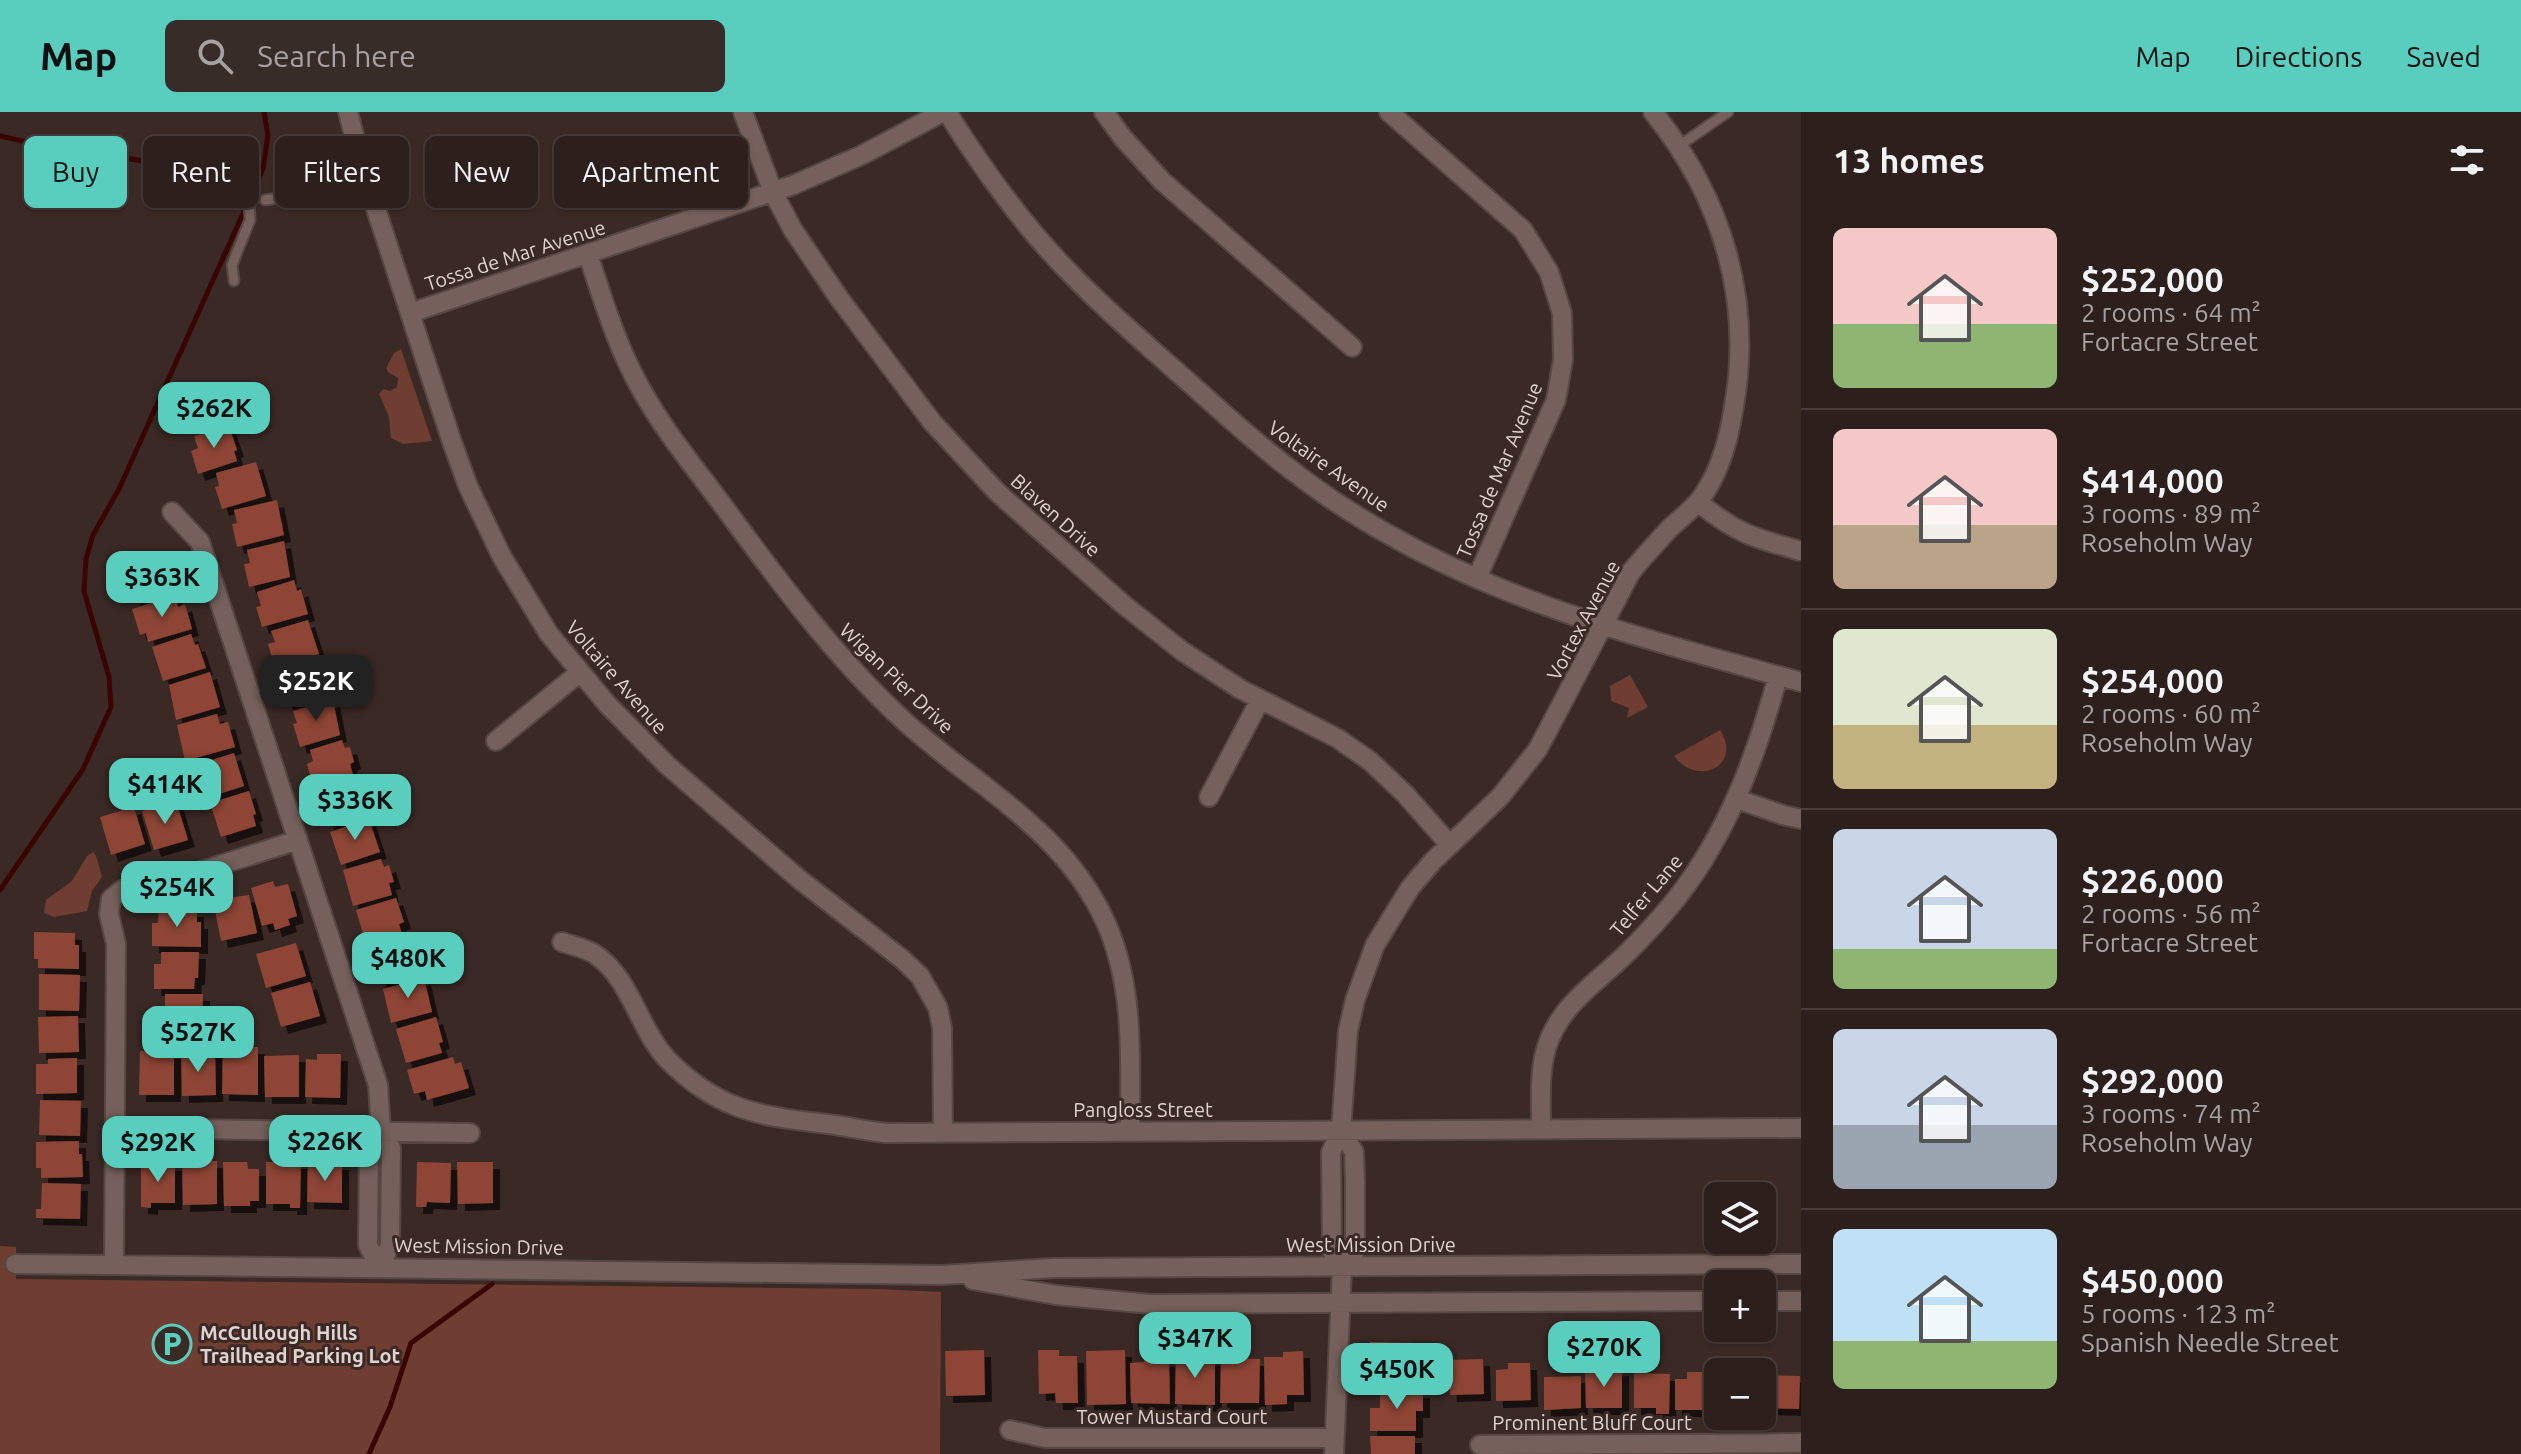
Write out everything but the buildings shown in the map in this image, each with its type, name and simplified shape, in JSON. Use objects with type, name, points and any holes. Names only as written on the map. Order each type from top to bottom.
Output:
[{"type":"street","name":"Voltaire Avenue","points":[[348,112],[354,136]]},
{"type":"street","name":"Blaven Drive","points":[[743,112],[773,192],[793,230],[839,298],[932,422],[988,483],[1025,519],[1158,632],[1201,664],[1260,700],[1337,738],[1370,761],[1405,794],[1450,845]]},
{"type":"street","name":"Voltaire Avenue","points":[[945,112],[1045,246],[1096,299],[1249,435],[1324,494],[1413,547],[1477,578],[1601,626],[1801,682]]},
{"type":"street","name":"Tossa de Mar Avenue","points":[[410,313],[773,192],[862,155],[945,112]]},
{"type":"street","points":[[1104,112],[1162,181],[1352,347]]},
{"type":"street","name":"Tossa de Mar Avenue","points":[[1389,112],[1523,230],[1549,272],[1562,313],[1563,360],[1556,400],[1477,578]]},
{"type":"street","name":"Vortex Avenue","points":[[1334,1446],[1340,1284],[1332,1251],[1331,1152],[1341,1130],[1348,1031],[1364,971],[1375,945],[1403,898],[1428,866],[1500,797],[1538,749],[1631,572],[1698,502],[1719,464],[1733,417],[1740,364],[1739,311],[1734,277],[1720,225],[1701,184],[1679,146],[1653,112]]},
{"type":"street","name":"Voltaire Avenue","points":[[376,208],[452,442],[484,522],[524,594],[579,673],[634,732],[730,821],[920,976],[938,1008],[942,1028],[943,1133]]},
{"type":"street","name":"Wigan Pier Drive","points":[[588,254],[615,336],[641,389],[674,439],[795,602],[846,664],[882,700],[959,768],[1041,831],[1084,884],[1105,922],[1125,986],[1130,1131]]},
{"type":"street","points":[[1698,502],[1726,525],[1746,535],[1801,551]]},
{"type":"street","points":[[172,512],[200,542],[378,1085],[381,1131],[391,1148],[390,1246],[379,1267]]},
{"type":"street","points":[[496,741],[579,673]]},
{"type":"street","name":"Telfer Lane","points":[[1541,1128],[1545,1051],[1559,1020],[1569,1005],[1648,932],[1688,883],[1737,799],[1763,730],[1778,676]]},
{"type":"street","points":[[1209,797],[1260,700]]},
{"type":"street","points":[[1737,799],[1801,819]]},
{"type":"street","points":[[114,1265],[116,944],[109,914],[111,899],[122,890],[155,886],[298,840]]},
{"type":"street","name":"Pangloss Street","points":[[562,942],[597,955],[618,980],[650,1038],[667,1060],[713,1097],[764,1117],[886,1133],[1801,1128]]},
{"type":"street","points":[[115,1128],[470,1133]]},
{"type":"street","name":"West Mission Drive","points":[[15,1264],[942,1275],[1054,1268],[1704,1300]]},
{"type":"street","name":"West Mission Drive","points":[[942,1275],[1056,1295],[1150,1304],[1340,1284],[1801,1264]]},
{"type":"street","points":[[1776,1301],[1801,1301]]},
{"type":"street","name":"Tower Mustard Court","points":[[1010,1430],[1045,1438],[1334,1446]]},
{"type":"street","name":"Prominent Bluff Court","points":[[1480,1445],[1801,1443]]},
{"type":"lane","points":[[1679,146],[1728,112]]},
{"type":"lane","points":[[265,200],[275,198]]},
{"type":"lane","points":[[234,281],[232,265],[250,220],[249,208]]},
{"type":"shaded area","points":[[401,349],[432,441],[403,444],[391,438],[389,417],[379,394],[383,389],[390,391],[397,387],[398,378],[386,368],[394,353]]},
{"type":"shaded area","points":[[1630,675],[1648,707],[1627,718],[1629,708],[1611,701],[1610,686]]},
{"type":"shaded area","points":[[1720,730],[1726,742],[1726,753],[1715,768],[1695,770],[1684,766],[1674,756]]},
{"type":"shaded area","points":[[93,852],[102,877],[92,891],[87,911],[54,917],[44,913],[46,900],[72,881],[87,856]]},
{"type":"shaded area","points":[[0,1246],[16,1247],[16,1279],[941,1292],[940,1454],[0,1454]]},
{"type":"waterway","points":[[0,890],[83,769],[111,707],[109,677],[84,591],[86,559],[93,535],[119,489],[263,169],[268,135],[264,112]]},
{"type":"waterway","points":[[0,136],[53,148],[143,161]]},
{"type":"waterway","points":[[369,1454],[390,1407],[411,1343],[492,1284]]},
{"type":"place","name":"McCullough Hills Trailhead Parking Lot","points":[[172,1344]]}]
